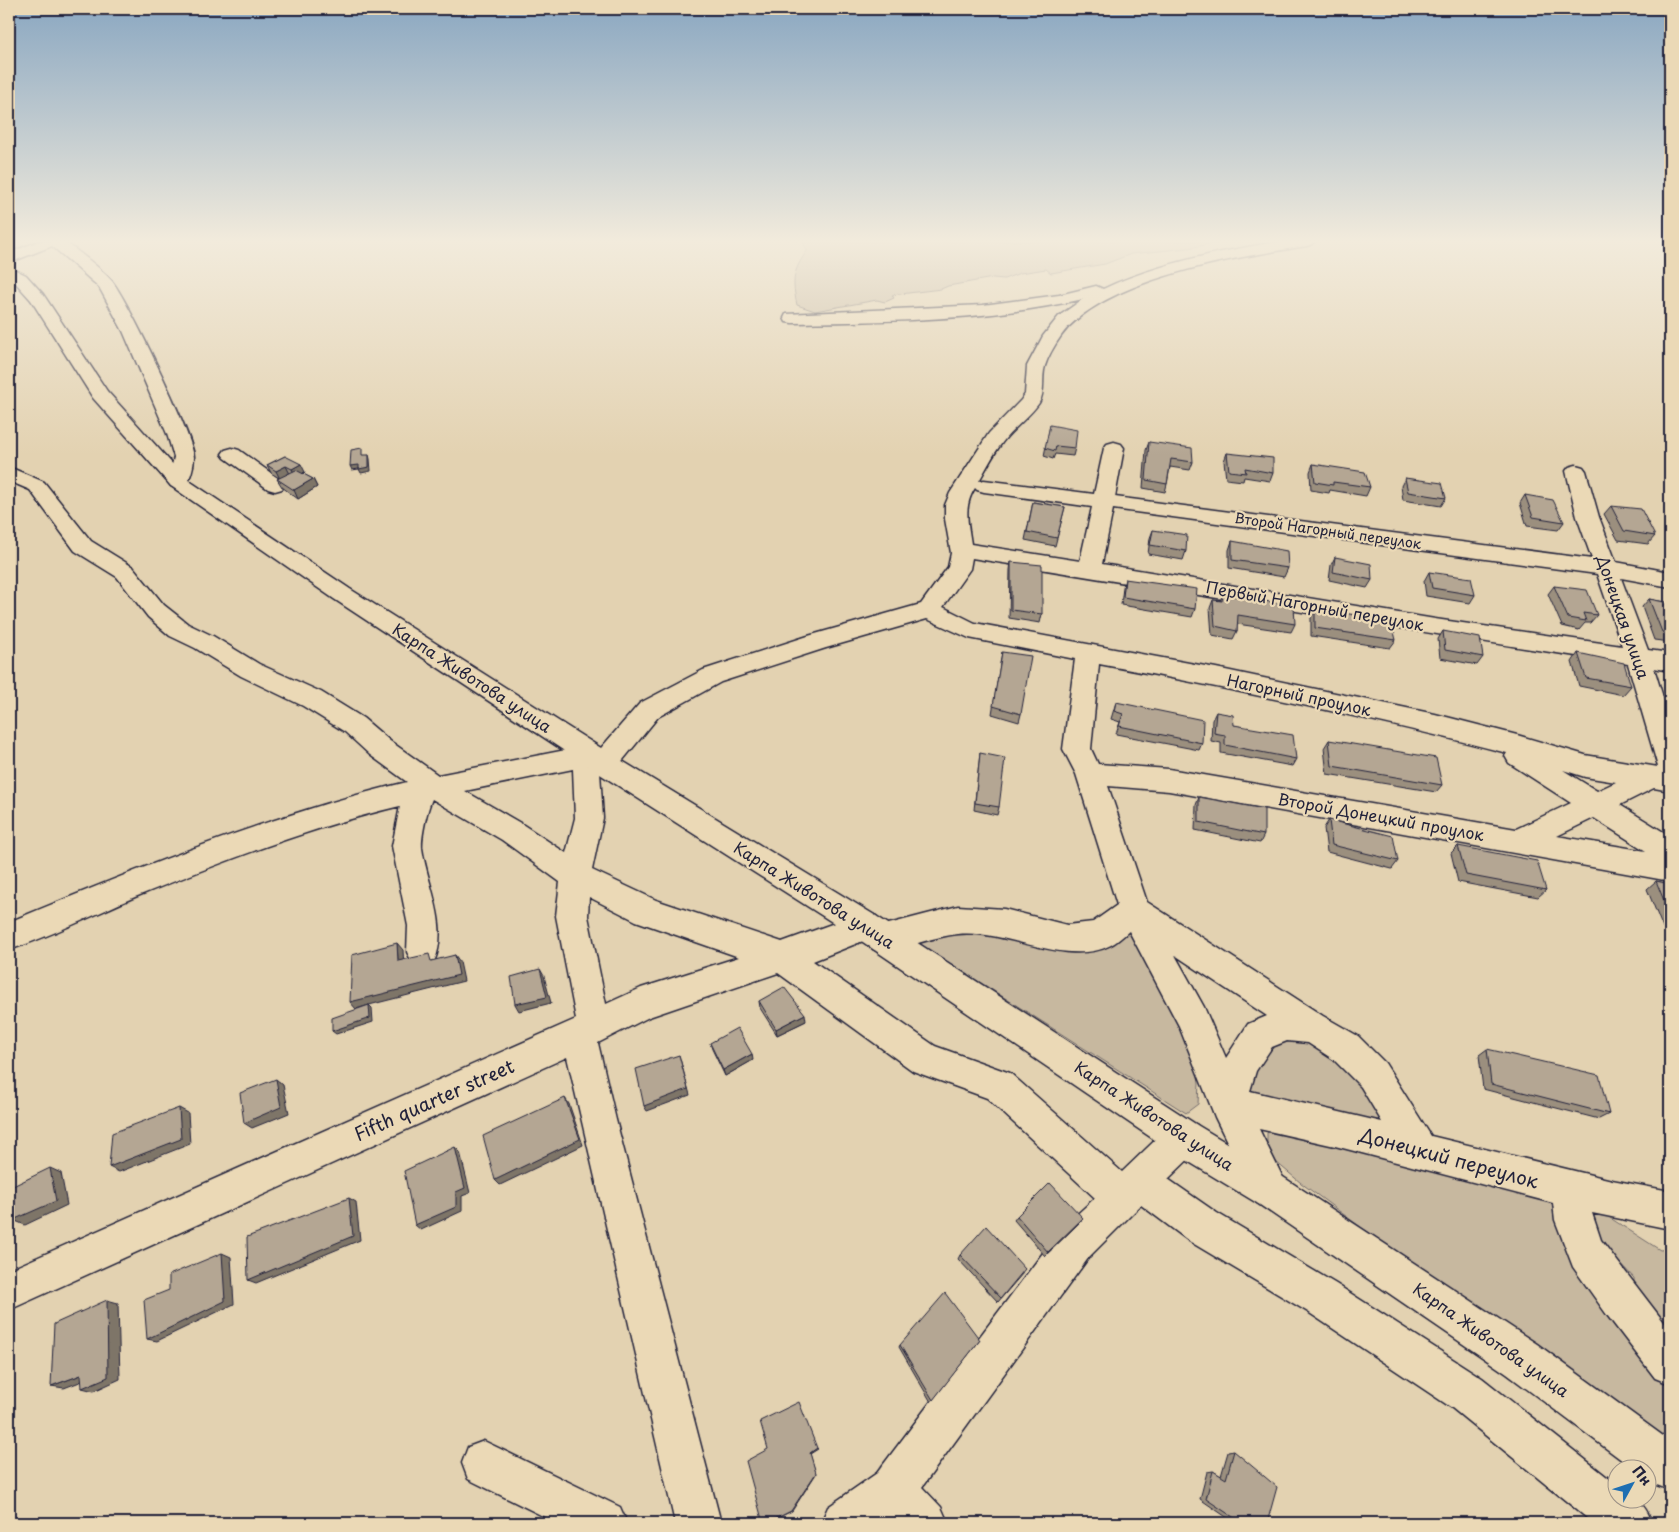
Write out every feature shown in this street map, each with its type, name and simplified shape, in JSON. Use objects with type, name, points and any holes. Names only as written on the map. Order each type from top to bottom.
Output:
[{"type":"street","name":"Карпа Животова улица","points":[[47,312],[100,394],[178,482],[342,594],[598,759],[874,933],[1184,1138],[1270,1190],[1522,1359],[1670,1468]]},
{"type":"street","points":[[122,312],[174,426],[184,457],[178,482]]},
{"type":"street","points":[[792,318],[882,316],[933,312]]},
{"type":"street","points":[[698,1523],[598,1120],[572,916],[576,876],[589,818],[586,772],[650,710],[694,685],[734,668],[929,610],[959,569],[960,549],[956,505],[961,493],[996,437],[1029,403],[1034,394],[1036,366],[1052,336],[1074,312]]},
{"type":"street","points":[[1090,569],[1114,448]]},
{"type":"street","points":[[232,454],[275,485]]},
{"type":"street","name":"Донецкая улица","points":[[1576,470],[1588,517],[1638,656],[1664,773]]},
{"type":"street","points":[[9,473],[37,486],[83,546],[125,572],[156,611],[179,630],[204,642],[250,670],[312,699],[354,725],[427,788],[512,832],[576,876],[647,911],[782,957],[925,1059],[998,1085],[1131,1189],[1203,1227],[1322,1298],[1467,1393],[1629,1523]]},
{"type":"street","name":"Второй Нагорный переулок","points":[[984,486],[1607,568],[1670,579]]},
{"type":"street","name":"Первый Нагорный переулок","points":[[960,549],[1670,662]]},
{"type":"street","name":"Нагорный проулок","points":[[929,610],[969,630],[1226,679],[1490,738],[1585,766],[1664,773]]},
{"type":"street","points":[[1088,652],[1077,749],[1090,774],[1134,910],[1192,1018],[1228,1104],[1270,1190]]},
{"type":"street","points":[[1490,738],[1670,851]]},
{"type":"street","points":[[9,936],[156,874],[319,817],[427,788],[598,759]]},
{"type":"street","points":[[1518,841],[1664,773]]},
{"type":"street","name":"Второй Донецкий проулок","points":[[1090,774],[1168,780],[1670,868]]},
{"type":"street","points":[[1547,774],[1562,800],[1563,819]]},
{"type":"street","points":[[423,952],[424,926],[407,846],[414,806],[427,788]]},
{"type":"street","points":[[1134,910],[1346,1048],[1374,1075],[1397,1116],[1420,1151]]},
{"type":"street","name":"Fifth quarter street","points":[[9,1290],[586,1031],[640,1004],[782,957],[874,933],[958,920],[1004,923],[1067,939],[1100,935],[1134,910]]},
{"type":"street","points":[[1228,1104],[1241,1063],[1260,1035],[1287,1025],[1313,1028]]},
{"type":"street","name":"Донецкий переулок","points":[[1228,1104],[1335,1128],[1570,1189],[1670,1210]]},
{"type":"street","points":[[844,1523],[893,1489],[1075,1243],[1184,1138]]},
{"type":"street","points":[[1570,1189],[1574,1220],[1587,1253],[1621,1301],[1670,1363]]},
{"type":"street","points":[[484,1463],[604,1523]]},
{"type":"street","points":[[893,1489],[925,1523]]},
{"type":"shaded area","points":[[1131,929],[1196,1061],[1199,1083],[1198,1104],[1186,1113],[912,939],[940,931]]},
{"type":"shaded area","points":[[1297,1033],[1331,1046],[1400,1133],[1243,1094],[1256,1055]]},
{"type":"shaded area","points":[[1276,1121],[1564,1196],[1654,1365],[1670,1378],[1670,1442],[1516,1331],[1362,1228],[1301,1183],[1276,1162],[1267,1144],[1267,1133]]},
{"type":"shaded area","points":[[1593,1207],[1660,1250],[1669,1249],[1667,1234],[1670,1232],[1670,1347],[1634,1304],[1634,1278],[1598,1240],[1585,1214]]},
{"type":"building","points":[[1050,425],[1077,430],[1075,448],[1056,446],[1055,451],[1045,448]]},
{"type":"building","points":[[1149,442],[1192,448],[1193,462],[1171,459],[1167,484],[1146,480]]},
{"type":"building","points":[[362,448],[362,455],[369,455],[369,467],[359,469],[359,465],[350,466],[351,450]]},
{"type":"building","points":[[1227,453],[1273,458],[1273,473],[1245,468],[1246,473],[1229,471]]},
{"type":"building","points":[[285,456],[301,464],[292,469],[286,466],[276,471],[267,465]]},
{"type":"building","points":[[1313,464],[1365,472],[1370,487],[1333,482],[1333,485],[1315,482]]},
{"type":"building","points":[[296,470],[313,479],[294,490],[277,479]]},
{"type":"building","points":[[1405,478],[1442,483],[1446,498],[1408,492]]},
{"type":"building","points":[[1525,495],[1553,500],[1564,522],[1533,517]]},
{"type":"building","points":[[1033,502],[1065,507],[1057,538],[1027,532]]},
{"type":"building","points":[[1611,506],[1641,509],[1655,536],[1624,531]]},
{"type":"building","points":[[1153,530],[1187,535],[1186,551],[1150,545]]},
{"type":"building","points":[[1232,541],[1287,551],[1288,568],[1232,560]]},
{"type":"building","points":[[1335,557],[1371,564],[1372,580],[1333,572]]},
{"type":"building","points":[[1011,562],[1042,565],[1042,614],[1011,610]]},
{"type":"building","points":[[1429,572],[1471,578],[1475,595],[1432,588]]},
{"type":"building","points":[[1125,579],[1197,589],[1195,609],[1123,597]]},
{"type":"building","points":[[1554,586],[1587,590],[1597,615],[1583,613],[1586,621],[1568,618]]},
{"type":"building","points":[[1223,594],[1294,606],[1295,624],[1238,615],[1237,631],[1215,626],[1213,600],[1222,601]]},
{"type":"building","points":[[1649,599],[1670,603],[1670,633],[1662,632]]},
{"type":"building","points":[[1315,609],[1391,620],[1396,640],[1315,628]]},
{"type":"building","points":[[1443,631],[1480,638],[1483,657],[1445,650]]},
{"type":"building","points":[[1002,652],[1031,656],[1021,714],[993,706]]},
{"type":"building","points":[[1578,653],[1624,663],[1631,686],[1586,678]]},
{"type":"building","points":[[1116,702],[1203,720],[1202,743],[1119,726],[1123,714],[1114,711]]},
{"type":"building","points":[[1216,712],[1233,715],[1234,725],[1293,735],[1296,759],[1225,745],[1225,735],[1214,733]]},
{"type":"building","points":[[1329,740],[1436,758],[1442,785],[1332,766]]},
{"type":"building","points":[[980,753],[1005,758],[999,807],[975,803]]},
{"type":"building","points":[[1199,797],[1264,809],[1264,835],[1199,822]]},
{"type":"building","points":[[1329,820],[1393,836],[1398,861],[1332,845]]},
{"type":"building","points":[[1458,846],[1537,861],[1546,890],[1466,875]]},
{"type":"building","points":[[1656,881],[1670,884],[1670,915]]},
{"type":"building","points":[[397,943],[398,961],[429,954],[431,961],[455,955],[459,975],[350,1002],[352,955]]},
{"type":"building","points":[[540,969],[547,997],[515,1004],[511,977]]},
{"type":"building","points":[[784,987],[805,1014],[776,1029],[759,1001]]},
{"type":"building","points":[[369,1005],[370,1018],[332,1031],[332,1018]]},
{"type":"building","points":[[737,1028],[752,1054],[723,1070],[710,1043]]},
{"type":"building","points":[[1487,1049],[1599,1075],[1609,1114],[1491,1084]]},
{"type":"building","points":[[679,1055],[688,1089],[644,1106],[636,1069]]},
{"type":"building","points":[[276,1079],[281,1107],[244,1123],[240,1093]]},
{"type":"building","points":[[565,1098],[580,1139],[495,1180],[483,1136]]},
{"type":"building","points":[[179,1108],[181,1139],[109,1167],[112,1133]]},
{"type":"building","points":[[455,1147],[465,1188],[456,1192],[456,1207],[415,1225],[404,1171]]},
{"type":"building","points":[[50,1168],[56,1201],[13,1220],[11,1187]]},
{"type":"building","points":[[1050,1183],[1083,1218],[1048,1252],[1017,1216]]},
{"type":"building","points":[[349,1198],[353,1236],[248,1280],[247,1237]]},
{"type":"building","points":[[986,1226],[1025,1269],[1001,1298],[960,1255]]},
{"type":"building","points":[[222,1253],[225,1301],[147,1339],[144,1300],[169,1290],[169,1275]]},
{"type":"building","points":[[945,1293],[980,1340],[933,1400],[900,1345]]},
{"type":"building","points":[[107,1300],[108,1377],[82,1388],[81,1375],[51,1386],[54,1324]]},
{"type":"building","points":[[799,1402],[817,1448],[810,1453],[816,1473],[791,1511],[767,1523],[763,1523],[746,1461],[768,1449],[760,1421]]},
{"type":"building","points":[[1234,1451],[1277,1487],[1267,1523],[1242,1523],[1206,1499],[1213,1471],[1226,1479]]}]
